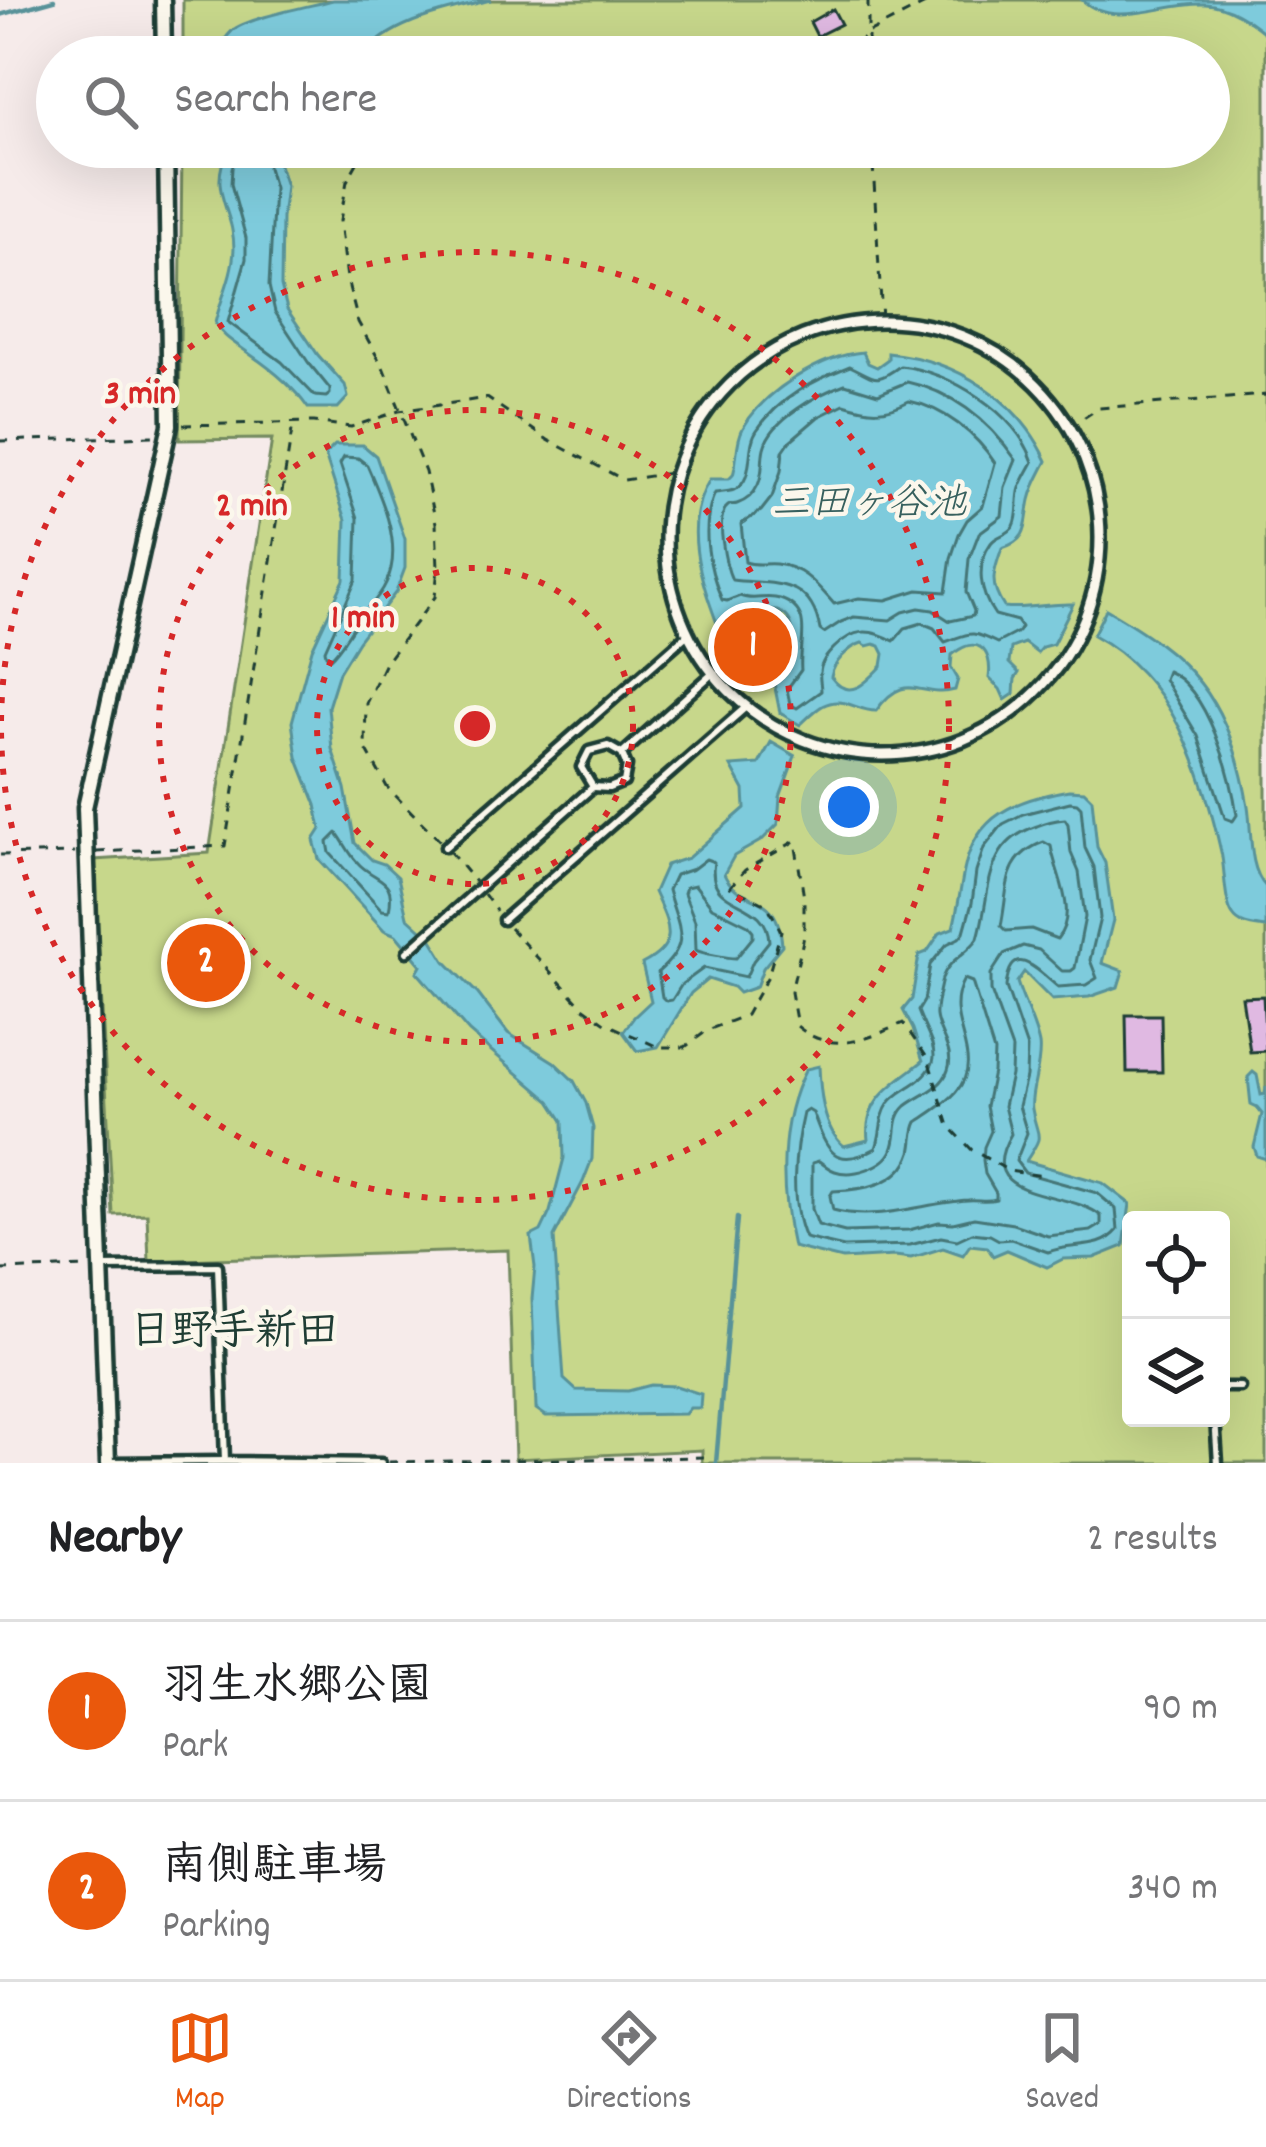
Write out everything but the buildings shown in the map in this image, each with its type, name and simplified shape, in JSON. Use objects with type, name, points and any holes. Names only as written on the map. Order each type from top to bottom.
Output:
[{"type":"street","points":[[163,0],[164,36]]},
{"type":"street","points":[[108,1462],[85,808],[169,430],[166,168]]},
{"type":"street","points":[[882,320],[938,327],[989,348],[1034,382],[1069,427],[1084,457],[1100,522],[1094,589],[1076,637],[1049,679],[998,723],[937,749],[887,755],[837,751],[805,741],[746,707],[713,673],[688,634],[668,571],[668,504],[676,472],[711,405],[766,354],[822,329],[851,322],[882,320]]},
{"type":"lane","points":[[446,847],[688,634]]},
{"type":"lane","points":[[622,754],[713,673]]},
{"type":"lane","points":[[503,920],[746,707]]},
{"type":"lane","points":[[406,952],[593,787],[624,782],[627,766],[615,747],[589,751],[581,767],[593,787]]},
{"type":"lane","points":[[101,1267],[218,1266],[225,1461]]},
{"type":"lane","points":[[1230,1388],[1240,1387]]},
{"type":"lane","points":[[1216,1427],[1218,1463]]},
{"type":"lane","points":[[108,1462],[381,1462]]},
{"type":"path","points":[[868,0],[868,33]]},
{"type":"path","points":[[865,36],[933,0]]},
{"type":"path","points":[[873,168],[882,320]]},
{"type":"path","points":[[1069,427],[1099,408],[1266,395]]},
{"type":"path","points":[[0,441],[314,422],[351,427],[399,411],[488,398],[548,440],[624,480],[676,472]]},
{"type":"path","points":[[0,855],[225,846],[293,424]]},
{"type":"path","points":[[903,1023],[928,1059],[949,1126],[972,1150],[1009,1171],[1044,1176]]},
{"type":"path","points":[[0,1270],[101,1267]]},
{"type":"path","points":[[381,1462],[706,1456],[706,1463]]},
{"type":"green space","points":[[183,0],[1266,0],[1266,1463],[702,1463],[702,1450],[515,1459],[508,1250],[149,1261],[147,1214],[113,1215],[94,860],[209,853],[272,439],[179,440],[182,168],[1230,168],[1230,36],[183,36]]},
{"type":"water","points":[[333,0],[491,0],[439,13],[385,36],[228,36],[239,26]]},
{"type":"water","points":[[1082,0],[1266,0],[1266,34],[1238,14],[1214,5],[1125,14],[1095,9]]},
{"type":"water","points":[[222,168],[280,168],[286,186],[281,286],[287,309],[345,385],[348,397],[338,408],[308,408],[282,379],[226,337],[215,323],[234,249]]},
{"type":"water","name":"三田ヶ谷池","points":[[863,352],[868,363],[877,367],[888,359],[888,353],[913,357],[961,374],[1002,401],[1035,439],[1047,461],[1031,495],[1022,535],[1002,548],[994,585],[1004,607],[1073,604],[1053,644],[1037,653],[1024,643],[1011,648],[1009,663],[1019,673],[1014,694],[1005,700],[989,678],[985,652],[975,645],[952,655],[951,667],[958,679],[955,690],[905,688],[876,711],[832,702],[800,725],[780,713],[774,683],[790,668],[780,656],[792,635],[788,618],[773,610],[750,619],[740,608],[718,626],[697,552],[701,497],[710,479],[733,475],[740,434],[764,401],[812,368]],"holes":[[[857,645],[880,646],[882,666],[857,687],[844,688],[831,677],[838,661]]]},
{"type":"water","points":[[335,445],[363,445],[376,456],[405,539],[405,568],[396,592],[339,672],[328,707],[332,749],[355,843],[398,877],[407,917],[432,940],[508,1033],[554,1062],[574,1081],[586,1103],[593,1128],[592,1159],[554,1237],[564,1379],[576,1390],[628,1391],[651,1385],[701,1394],[700,1408],[690,1408],[685,1414],[546,1416],[536,1409],[531,1236],[541,1231],[550,1212],[564,1158],[563,1121],[550,1101],[469,1032],[417,972],[421,965],[396,935],[384,930],[319,859],[314,840],[321,829],[297,757],[292,722],[312,649],[344,580],[346,520],[325,455]]},
{"type":"water","points":[[1106,609],[1181,662],[1218,711],[1245,790],[1253,860],[1266,887],[1266,928],[1243,923],[1230,910],[1213,820],[1193,758],[1164,700],[1144,675],[1093,635]]},
{"type":"water","points":[[771,742],[795,756],[780,797],[778,824],[734,856],[724,874],[739,892],[774,914],[782,945],[763,968],[756,987],[739,993],[708,979],[691,993],[658,1047],[637,1051],[623,1032],[651,1001],[642,964],[663,949],[668,932],[654,892],[666,865],[688,858],[745,808],[744,790],[731,766],[759,764]]},
{"type":"water","points":[[1069,790],[1084,791],[1092,799],[1113,920],[1102,963],[1123,971],[1118,987],[1089,997],[1052,1000],[1024,972],[1017,982],[1039,1044],[1032,1103],[1038,1140],[1026,1161],[1103,1183],[1130,1204],[1129,1211],[1122,1211],[1122,1247],[1047,1267],[1007,1250],[993,1256],[987,1247],[970,1245],[963,1255],[943,1248],[911,1258],[842,1259],[793,1247],[784,1157],[790,1111],[806,1069],[819,1066],[824,1109],[837,1139],[844,1146],[868,1140],[876,1103],[923,1061],[903,1010],[912,999],[919,955],[927,952],[940,933],[953,928],[964,871],[978,836],[1002,812],[1033,798]]},
{"type":"water","points":[[1253,1072],[1261,1095],[1266,1086],[1266,1159],[1257,1156],[1254,1147],[1262,1114],[1251,1105],[1248,1077]]},
{"type":"waterway","points":[[0,15],[54,0]]},
{"type":"waterway","points":[[716,1463],[737,1218]]},
{"type":"place","name":"羽生水郷公園","points":[[753,647]]},
{"type":"place","name":"南側駐車場","points":[[206,963]]},
{"type":"district","name":"日野手新田","points":[[234,1335]]}]
